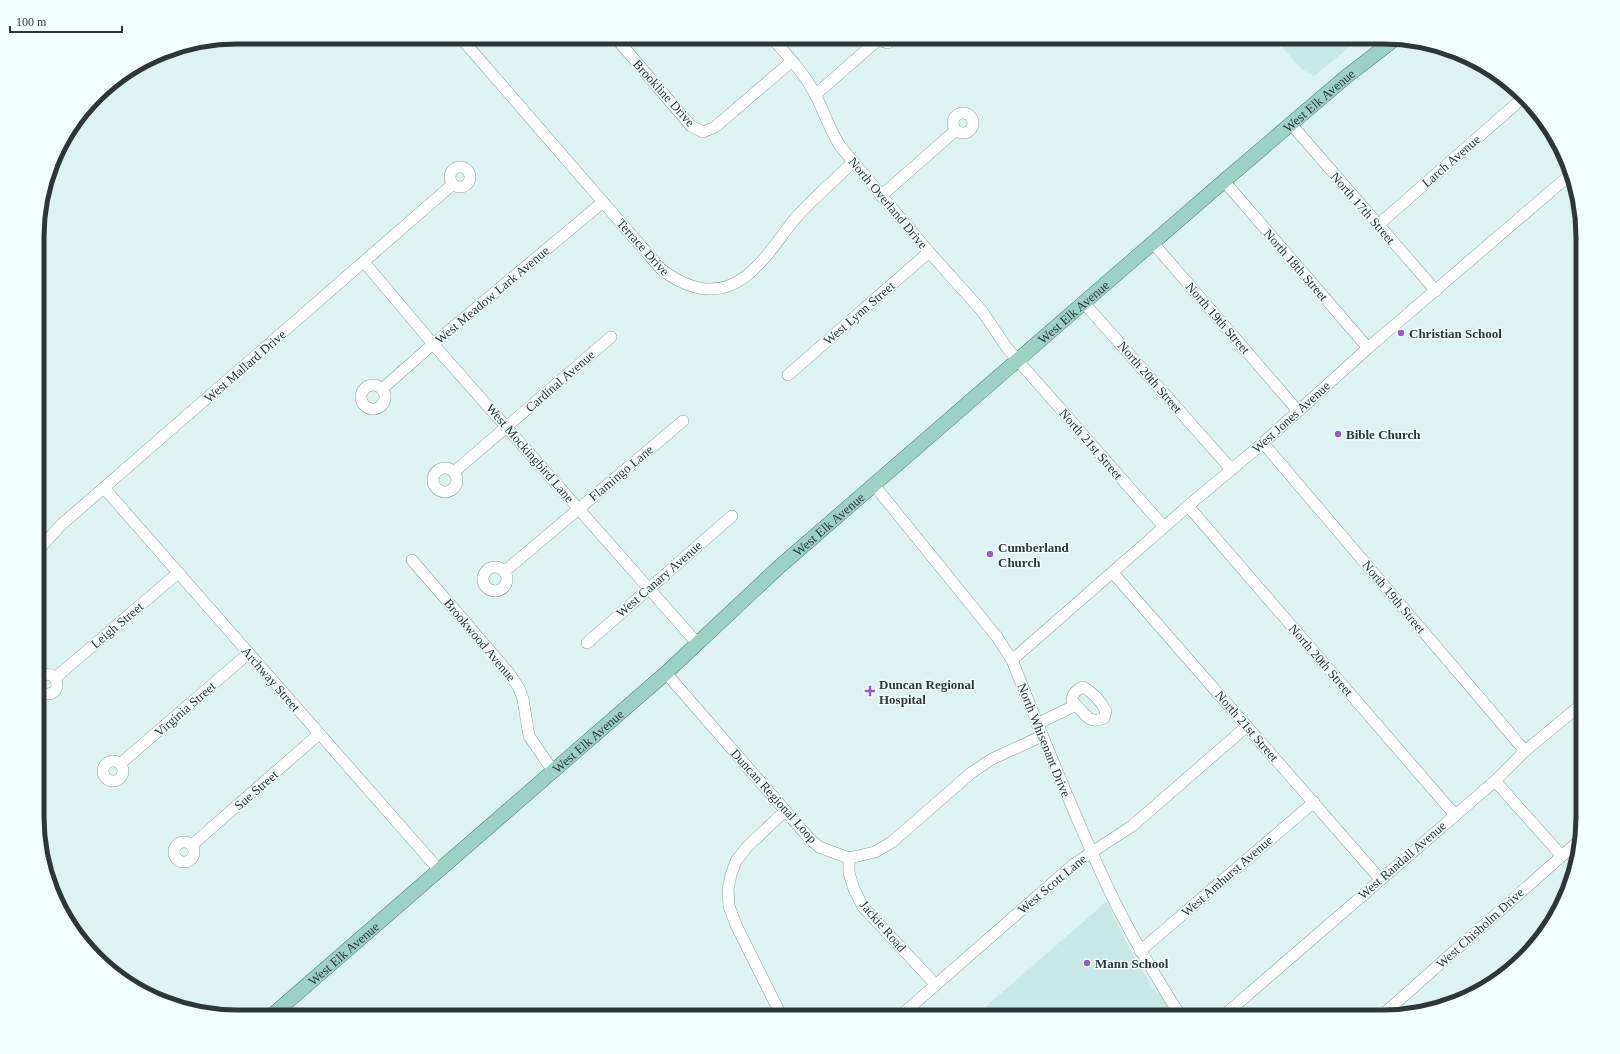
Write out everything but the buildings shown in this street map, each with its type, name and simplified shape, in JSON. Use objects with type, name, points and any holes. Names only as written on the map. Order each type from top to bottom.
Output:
[{"type":"main road","name":"West Elk Avenue","points":[[278,1010],[666,672],[779,567],[1224,181],[1347,76],[1389,44]]},
{"type":"street","name":"Terrace Drive","points":[[466,44],[661,269],[672,279],[684,284],[703,289],[718,289],[733,285],[750,274],[766,258],[795,219],[853,162]]},
{"type":"street","name":"Brookline Drive","points":[[621,44],[691,126],[704,132],[716,126],[792,61]]},
{"type":"street","name":"North Overland Drive","points":[[777,44],[792,61],[815,95],[831,131],[840,146],[929,252],[982,311],[1007,348],[1018,360]]},
{"type":"street","points":[[815,95],[871,44]]},
{"type":"street","name":"Larch Avenue","points":[[1378,225],[1519,101]]},
{"type":"street","name":"North 17th Street","points":[[1292,124],[1436,291]]},
{"type":"street","points":[[881,196],[956,130]]},
{"type":"street","name":"West Jones Avenue","points":[[1012,660],[1188,506],[1263,443],[1368,348],[1567,178]]},
{"type":"street","name":"North 18th Street","points":[[1224,181],[1368,348]]},
{"type":"street","name":"West Mallard Drive","points":[[44,544],[61,526],[104,488],[453,184]]},
{"type":"street","name":"West Meadow Lark Avenue","points":[[382,389],[603,202]]},
{"type":"street","name":"North 19th Street","points":[[1153,243],[1298,411]]},
{"type":"street","name":"West Lynn Street","points":[[788,375],[929,252]]},
{"type":"street","name":"West Mockingbird Lane","points":[[364,262],[434,344],[697,643]]},
{"type":"street","name":"North 20th Street","points":[[1084,303],[1231,470]]},
{"type":"street","name":"Cardinal Avenue","points":[[454,472],[611,336]]},
{"type":"street","name":"North 21st Street","points":[[1018,360],[1164,527]]},
{"type":"street","name":"Flamingo Lane","points":[[505,571],[683,421]]},
{"type":"street","name":"North 19th Street","points":[[1263,443],[1525,751]]},
{"type":"street","name":"North Whisenant Drive","points":[[874,485],[997,637],[1012,660],[1079,824],[1109,890],[1140,951],[1177,1010]]},
{"type":"street","name":"Archway Street","points":[[104,488],[439,870]]},
{"type":"street","name":"North 20th Street","points":[[1188,506],[1455,815]]},
{"type":"street","name":"West Canary Avenue","points":[[587,643],[732,516]]},
{"type":"street","name":"Brookwood Avenue","points":[[412,560],[509,673],[519,688],[523,700],[529,736],[553,771]]},
{"type":"street","name":"Leigh Street","points":[[44,694],[53,692],[57,684],[55,678],[178,573]]},
{"type":"street","name":"North 21st Street","points":[[1113,573],[1380,879]]},
{"type":"street","name":"Virginia Street","points":[[120,764],[249,653]]},
{"type":"street","name":"Duncan Regional Loop","points":[[666,672],[809,838],[819,847],[849,858]]},
{"type":"street","points":[[44,676],[49,675],[55,678]]},
{"type":"street","points":[[1037,724],[1076,705]]},
{"type":"street","name":"West Randall Avenue","points":[[1230,1010],[1495,780],[1525,751],[1576,709]]},
{"type":"street","name":"West Scott Lane","points":[[907,1010],[1074,864],[1132,826],[1246,727]]},
{"type":"street","name":"Sue Street","points":[[192,845],[319,734]]},
{"type":"street","points":[[849,858],[875,852],[892,842],[972,773],[992,759],[1042,736]]},
{"type":"street","points":[[1495,780],[1561,855]]},
{"type":"street","name":"West Amhurst Avenue","points":[[1140,951],[1314,802]]},
{"type":"street","points":[[778,1010],[736,925],[729,906],[728,889],[731,874],[736,861],[747,846],[785,811]]},
{"type":"street","name":"West Chisholm Drive","points":[[1388,1010],[1574,845]]},
{"type":"street","name":"Jackie Road","points":[[849,858],[849,873],[854,889],[863,907],[936,985]]},
{"type":"shaded area","points":[[1280,44],[1353,44],[1314,76],[1301,69]]},
{"type":"shaded area","name":"Mann School","points":[[1107,901],[1123,936],[1154,990],[1165,998],[1173,1010],[982,1010]]},
{"type":"place","name":"Christian School","points":[[1401,333]]},
{"type":"place","name":"Bible Church","points":[[1338,434]]},
{"type":"place","name":"Cumberland Church","points":[[990,554]]},
{"type":"place","name":"Duncan Regional Hospital","points":[[870,691]]},
{"type":"place","name":"Mann School","points":[[1087,963]]}]
